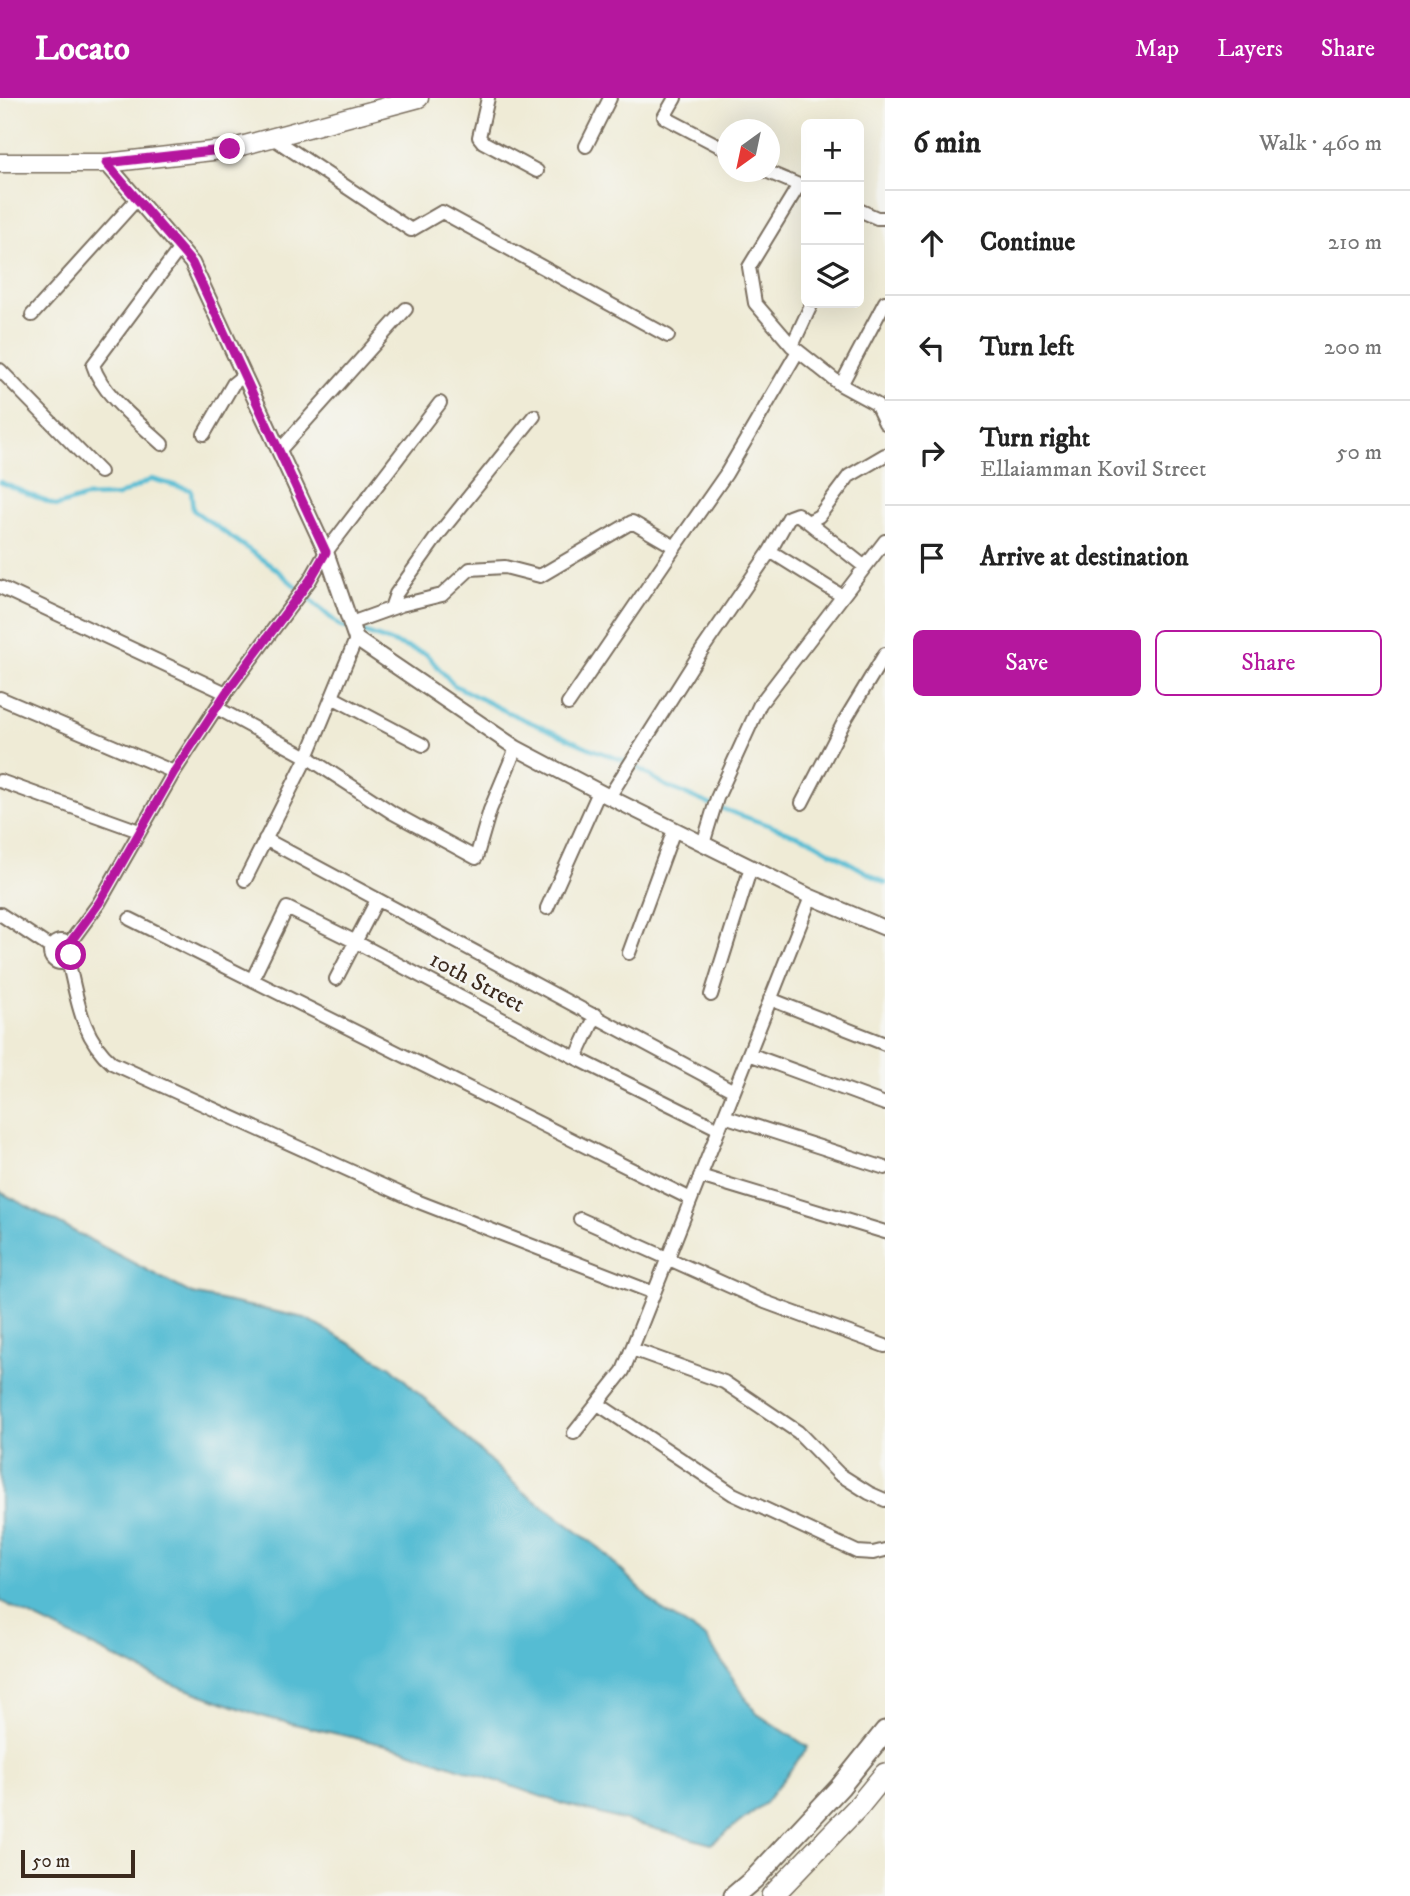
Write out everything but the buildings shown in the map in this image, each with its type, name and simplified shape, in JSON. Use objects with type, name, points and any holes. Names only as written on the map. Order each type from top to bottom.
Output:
[{"type":"highway","points":[[772,1896],[858,1807],[885,1773]]},
{"type":"main road","points":[[0,163],[106,163],[230,149],[412,99]]},
{"type":"main road","points":[[734,1896],[754,1879],[840,1787],[885,1731]]},
{"type":"street","points":[[488,98],[479,137],[482,142],[537,171]]},
{"type":"street","points":[[586,146],[610,98]]},
{"type":"street","points":[[675,98],[664,117],[717,145]]},
{"type":"street","points":[[273,138],[411,230],[442,212],[668,336]]},
{"type":"street","points":[[106,163],[192,263],[326,552],[353,631],[516,748],[604,795],[811,897],[885,928]]},
{"type":"street","points":[[780,177],[801,186]]},
{"type":"street","points":[[801,188],[749,267],[755,303],[795,349],[841,385],[876,404],[884,418]]},
{"type":"street","points":[[32,315],[137,199]]},
{"type":"street","points":[[864,212],[877,218],[885,218]]},
{"type":"street","points":[[162,444],[108,391],[96,375],[93,365],[180,248]]},
{"type":"street","points":[[841,385],[885,302]]},
{"type":"street","points":[[568,704],[726,474],[795,349],[811,308]]},
{"type":"street","points":[[279,451],[406,309]]},
{"type":"street","points":[[0,370],[100,472]]},
{"type":"street","points":[[204,434],[233,384],[244,376]]},
{"type":"street","points":[[69,944],[99,903],[174,772],[226,693],[310,580],[326,552],[440,403]]},
{"type":"street","points":[[391,608],[396,594],[438,536],[534,416]]},
{"type":"street","points":[[808,522],[819,516],[849,476],[885,454]]},
{"type":"street","points":[[547,908],[604,795],[625,771],[702,650],[770,551],[789,517],[797,514],[865,566]]},
{"type":"street","points":[[245,880],[307,757],[332,697],[353,631],[391,608],[442,595],[470,569],[505,567],[540,576],[632,522],[675,547]]},
{"type":"street","points":[[703,844],[717,798],[760,704],[885,541]]},
{"type":"street","points":[[770,551],[842,596]]},
{"type":"street","points":[[0,587],[226,693]]},
{"type":"street","points":[[802,803],[845,720],[883,662]]},
{"type":"street","points":[[332,697],[423,745]]},
{"type":"street","points":[[0,698],[174,772]]},
{"type":"street","points":[[217,708],[307,757],[393,813],[476,858],[490,810],[516,748]]},
{"type":"street","points":[[0,780],[139,831]]},
{"type":"street","points":[[629,953],[674,830]]},
{"type":"street","points":[[265,839],[734,1091]]},
{"type":"street","points":[[711,995],[751,867]]},
{"type":"street","points":[[574,1433],[623,1371],[811,897]]},
{"type":"street","points":[[336,979],[377,900]]},
{"type":"street","name":"10th Street","points":[[252,980],[287,908],[719,1129]]},
{"type":"street","points":[[0,914],[51,948],[52,957],[58,962],[68,960]]},
{"type":"street","points":[[130,919],[691,1199]]},
{"type":"street","points":[[51,948],[59,941],[69,944]]},
{"type":"street","points":[[69,944],[72,953],[68,960],[82,1019],[94,1045],[112,1063],[419,1202],[654,1293]]},
{"type":"street","points":[[770,999],[885,1044]]},
{"type":"street","points":[[576,1058],[596,1016]]},
{"type":"street","points":[[748,1054],[885,1104]]},
{"type":"street","points":[[724,1116],[885,1168]]},
{"type":"street","points":[[700,1176],[885,1232]]},
{"type":"street","points":[[580,1219],[765,1301],[885,1346]]},
{"type":"street","points":[[632,1349],[724,1382],[798,1432],[839,1474],[885,1500]]},
{"type":"street","points":[[598,1404],[733,1494],[857,1552],[873,1553],[885,1550]]},
{"type":"water","points":[[0,1192],[192,1294],[305,1318],[391,1367],[522,1491],[598,1547],[659,1608],[706,1638],[756,1713],[808,1747],[765,1803],[711,1844],[563,1804],[403,1749],[264,1717],[161,1680],[0,1601]]},
{"type":"waterway","points":[[0,482],[57,506],[85,497],[118,496],[152,479],[191,490],[193,510],[276,569],[341,627],[349,628]]},
{"type":"waterway","points":[[357,630],[426,654],[454,685],[505,711],[631,763],[664,785],[810,840],[885,883]]},
{"type":"route","points":[[71,955],[69,944],[99,903],[174,772],[226,693],[310,580],[326,552],[192,263],[106,163],[230,149]]}]
